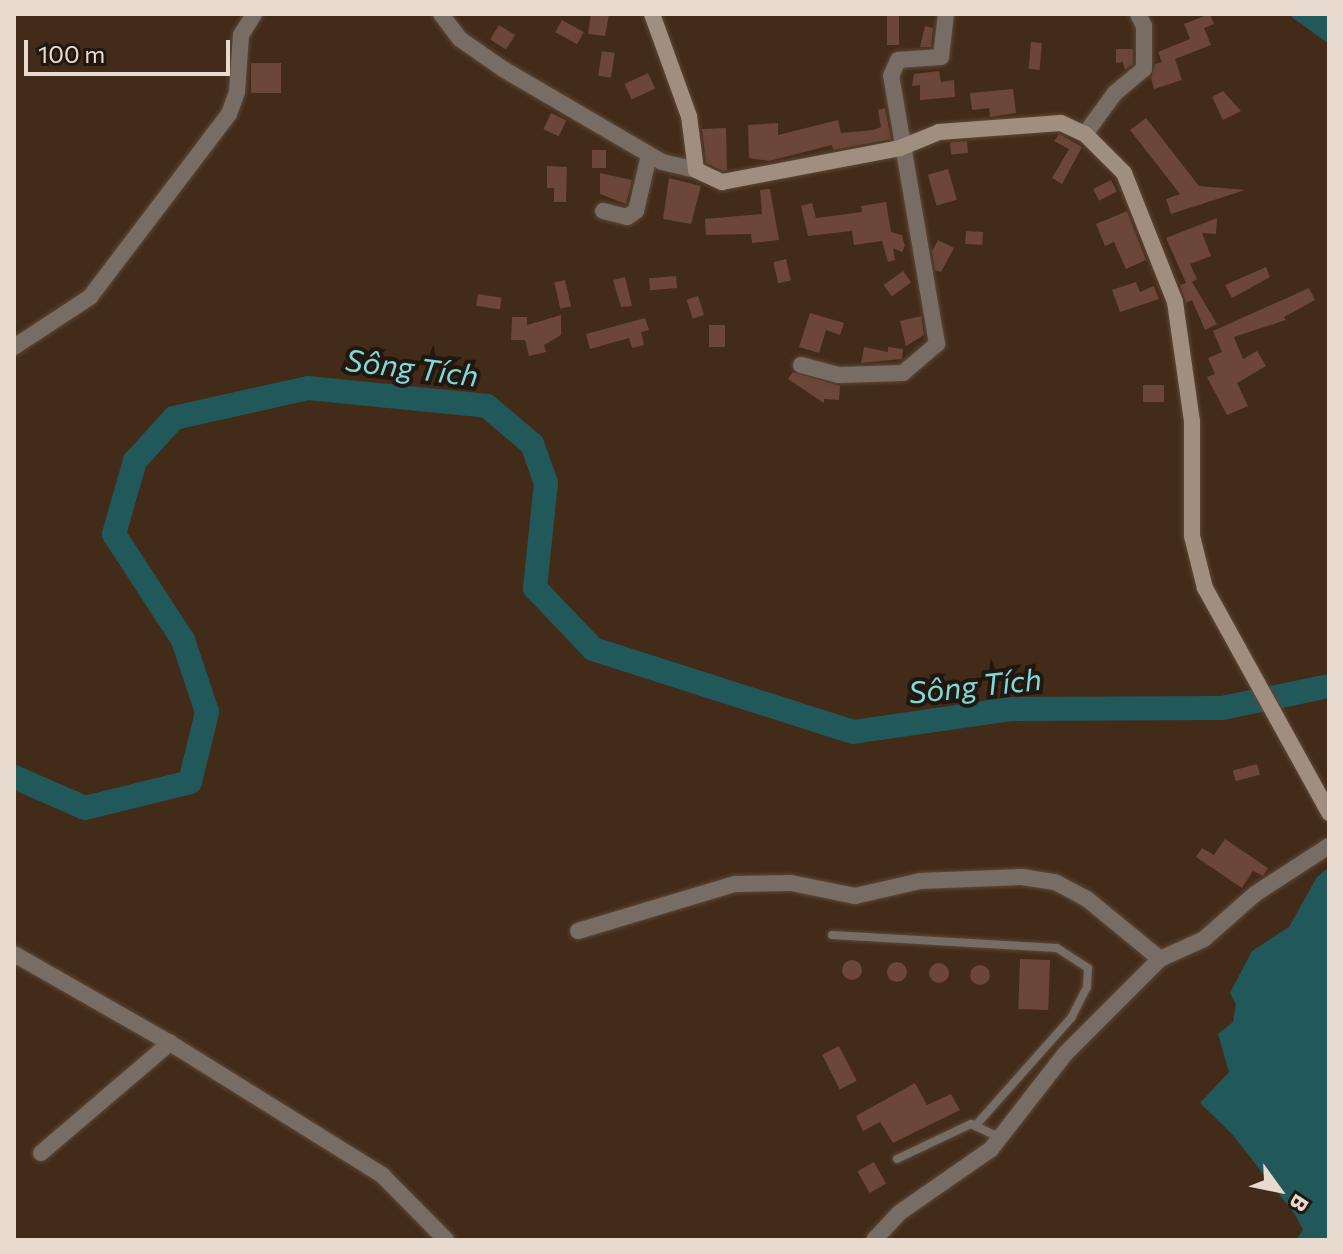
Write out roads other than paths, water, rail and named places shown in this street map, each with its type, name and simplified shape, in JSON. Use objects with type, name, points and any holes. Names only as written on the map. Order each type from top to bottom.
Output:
[{"type":"street","points":[[14,347],[90,297],[229,114],[237,92],[241,35],[254,14]]},
{"type":"street","points":[[441,14],[460,39],[503,69],[649,155],[722,182],[900,148],[939,132],[1061,123],[1085,134],[1124,173],[1175,302],[1192,422],[1192,536],[1205,588],[1248,675],[1329,813]]},
{"type":"street","points":[[652,14],[689,116],[696,170]]},
{"type":"street","points":[[801,365],[839,375],[903,373],[937,344],[900,148],[891,67],[898,60],[941,57],[946,14]]},
{"type":"street","points":[[1085,134],[1115,93],[1144,69],[1144,26],[1138,14]]},
{"type":"street","points":[[603,211],[627,217],[636,211],[649,155]]},
{"type":"street","points":[[874,1240],[899,1213],[1000,1137],[1065,1054],[1160,959],[1204,939],[1255,894],[1329,846]]},
{"type":"street","points":[[578,931],[735,884],[791,883],[855,896],[888,885],[1022,877],[1055,882],[1087,899],[1160,959]]},
{"type":"street","points":[[14,954],[170,1043],[382,1175],[446,1240]]},
{"type":"street","points":[[41,1153],[170,1043]]},
{"type":"lane","points":[[832,935],[1057,948],[1088,968],[1087,987],[1072,1017],[977,1124],[897,1159]]},
{"type":"lane","points":[[977,1124],[1000,1137]]},
{"type":"water","points":[[1290,14],[1329,14],[1329,44],[1293,18]]},
{"type":"water","points":[[1329,867],[1329,1240],[1296,1240],[1303,1230],[1296,1216],[1232,1134],[1200,1103],[1229,1072],[1218,1034],[1233,1022],[1236,1004],[1230,993],[1252,951],[1289,927],[1317,877]]},
{"type":"waterway","name":"Sông Tích","points":[[14,777],[85,808],[190,782],[207,712],[183,640],[114,534],[135,461],[174,418],[308,388],[487,406],[532,444],[546,483],[535,588],[593,649],[853,732],[1010,709],[1222,708],[1329,686]]}]
